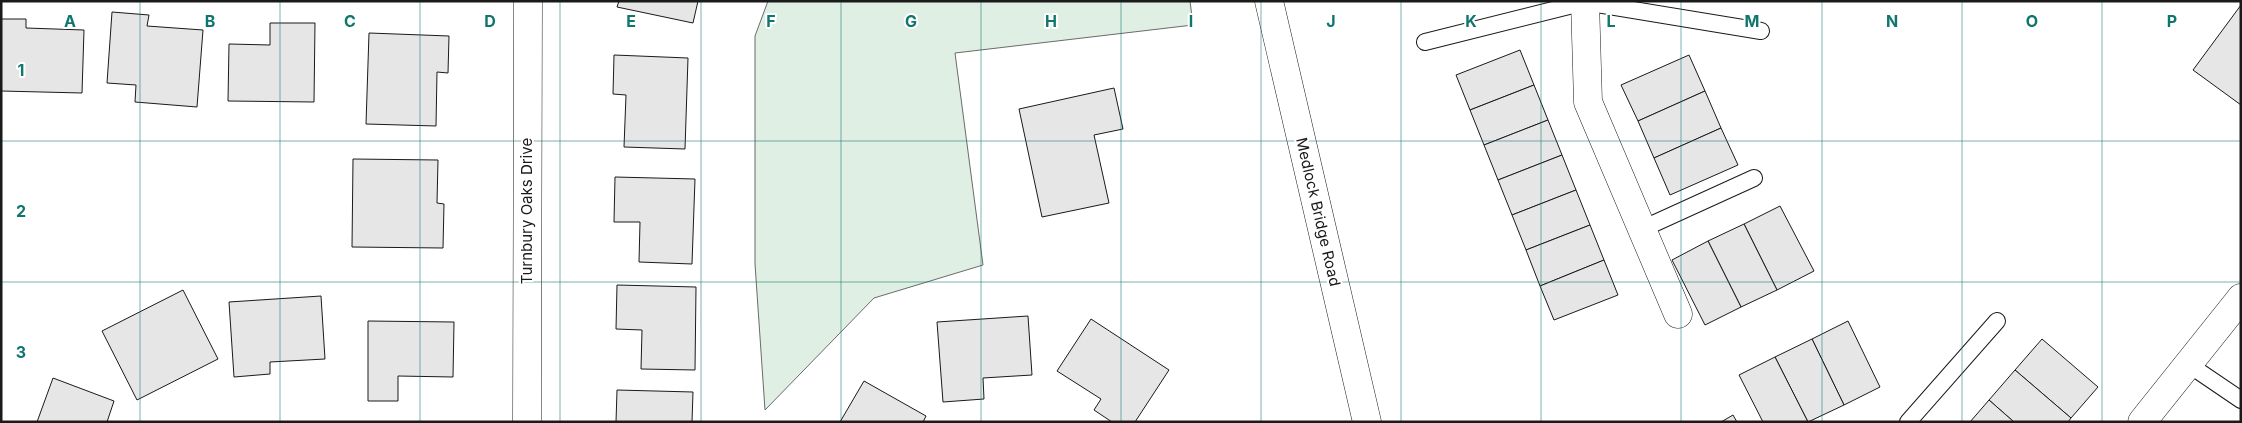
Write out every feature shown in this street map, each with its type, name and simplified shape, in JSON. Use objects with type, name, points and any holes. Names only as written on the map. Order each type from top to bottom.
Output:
[{"type":"street","name":"Turnbury Oaks Drive","points":[[526,422],[528,1]]},
{"type":"street","name":"Medlock Bridge Road","points":[[1269,1],[1367,422]]},
{"type":"street","points":[[1585,2],[1588,102],[1678,314]]},
{"type":"street","points":[[2142,422],[2241,298]]},
{"type":"lane","points":[[1425,42],[1585,2],[1761,31]]},
{"type":"lane","points":[[1642,229],[1754,178]]},
{"type":"lane","points":[[1908,422],[1997,321]]},
{"type":"lane","points":[[2188,364],[2241,400]]},
{"type":"green space","points":[[768,1],[1190,1],[1193,25],[955,53],[983,265],[874,298],[765,410],[755,264],[755,36]]},
{"type":"building","points":[[619,1],[698,1],[693,23],[617,7]]},
{"type":"building","points":[[2241,5],[2241,105],[2193,70]]},
{"type":"building","points":[[112,12],[149,15],[147,26],[203,30],[197,107],[135,102],[136,85],[107,83]]},
{"type":"building","points":[[1,19],[26,19],[26,28],[84,30],[82,93],[1,91]]},
{"type":"building","points":[[270,23],[315,23],[314,102],[228,101],[229,44],[270,45]]},
{"type":"building","points":[[369,33],[449,36],[448,73],[437,72],[436,126],[366,124]]},
{"type":"building","points":[[1520,50],[1534,85],[1470,110],[1456,75]]},
{"type":"building","points":[[614,55],[688,58],[685,149],[624,147],[626,95],[613,94]]},
{"type":"building","points":[[1689,55],[1705,91],[1638,121],[1621,85]]},
{"type":"building","points":[[1534,85],[1548,120],[1484,145],[1470,110]]},
{"type":"building","points":[[1114,88],[1123,129],[1094,135],[1109,203],[1042,217],[1019,109]]},
{"type":"building","points":[[1705,91],[1721,128],[1654,158],[1638,121]]},
{"type":"building","points":[[1548,120],[1562,155],[1498,180],[1484,145]]},
{"type":"building","points":[[1721,128],[1738,165],[1670,195],[1654,158]]},
{"type":"building","points":[[1562,155],[1576,190],[1512,215],[1498,180]]},
{"type":"building","points":[[353,159],[438,160],[437,203],[444,204],[443,248],[352,247]]},
{"type":"building","points":[[615,177],[695,179],[692,264],[639,262],[640,222],[614,222]]},
{"type":"building","points":[[1576,190],[1590,225],[1526,250],[1512,215]]},
{"type":"building","points":[[1780,206],[1814,271],[1777,290],[1744,224]]},
{"type":"building","points":[[1744,224],[1777,290],[1741,307],[1708,241]]},
{"type":"building","points":[[1590,225],[1604,260],[1540,286],[1526,250]]},
{"type":"building","points":[[1708,241],[1741,307],[1705,325],[1672,260]]},
{"type":"building","points":[[1604,260],[1618,295],[1554,320],[1540,286]]},
{"type":"building","points":[[617,285],[696,287],[695,370],[641,369],[642,330],[616,329]]},
{"type":"building","points":[[183,290],[218,359],[137,400],[102,331]]},
{"type":"building","points":[[321,296],[325,359],[270,362],[270,374],[234,377],[229,302]]},
{"type":"building","points":[[1028,316],[1032,375],[983,378],[984,399],[943,402],[937,322]]},
{"type":"building","points":[[1091,319],[1169,370],[1135,422],[1112,422],[1094,410],[1101,399],[1057,371]]},
{"type":"building","points":[[368,321],[454,322],[453,377],[398,376],[398,401],[368,401]]},
{"type":"building","points":[[1848,321],[1880,387],[1844,405],[1812,339]]},
{"type":"building","points":[[1812,339],[1844,405],[1808,422],[1775,357]]},
{"type":"building","points":[[2042,339],[2098,387],[2071,418],[2015,370]]},
{"type":"building","points":[[1775,357],[1808,422],[1763,422],[1739,375]]},
{"type":"building","points":[[2015,370],[2071,418],[2068,422],[2014,422],[1989,400]]},
{"type":"building","points":[[53,378],[114,401],[107,422],[37,422]]},
{"type":"building","points":[[864,381],[926,416],[923,422],[840,422]]},
{"type":"building","points":[[617,390],[693,392],[692,422],[616,422]]},
{"type":"building","points":[[1989,400],[2014,422],[1970,422]]},
{"type":"building","points":[[1733,415],[1737,422],[1721,422]]}]
